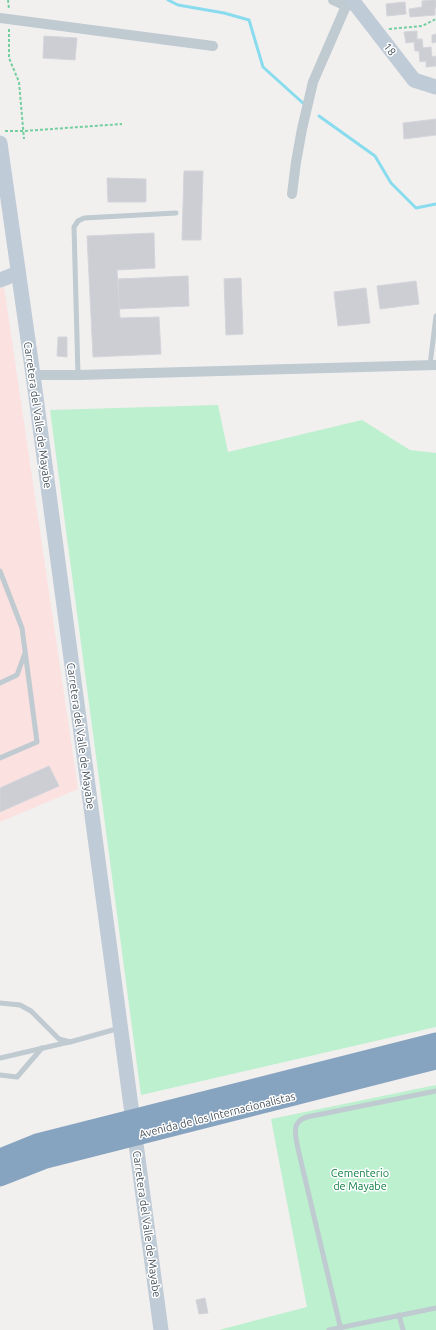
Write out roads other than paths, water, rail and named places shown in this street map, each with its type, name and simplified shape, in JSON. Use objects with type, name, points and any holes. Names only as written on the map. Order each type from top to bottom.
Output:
[{"type":"highway","name":"Avenida de los Internacionalistas","points":[[0,1177],[133,1127],[436,1042]]},
{"type":"highway","name":"Avenida de los Internacionalistas","points":[[0,1158],[37,1143],[133,1127],[436,1060]]},
{"type":"main road","name":"18","points":[[351,3],[376,30],[414,80],[436,87]]},
{"type":"main road","name":"Carretera del Valle de Mayabe","points":[[0,143],[33,375],[161,1330]]},
{"type":"main road","points":[[0,280],[18,274]]},
{"type":"street","points":[[292,194],[296,162],[313,82],[351,3],[333,0]]},
{"type":"street","points":[[4,19],[213,46]]},
{"type":"street","points":[[33,375],[78,375],[434,363]]},
{"type":"lane","points":[[78,375],[74,227],[84,218],[176,213]]},
{"type":"lane","points":[[434,363],[436,316]]},
{"type":"lane","points":[[0,571],[22,628],[36,742],[0,758]]},
{"type":"lane","points":[[0,683],[17,676],[26,652]]},
{"type":"lane","points":[[0,1003],[20,1005],[31,1011],[59,1039],[70,1042]]},
{"type":"lane","points":[[0,1058],[70,1042],[120,1028]]},
{"type":"lane","points":[[0,1075],[17,1076],[42,1048]]},
{"type":"lane","points":[[341,1328],[298,1149],[295,1130],[296,1124],[307,1117],[436,1091]]},
{"type":"lane","points":[[329,1330],[436,1308]]},
{"type":"lane","points":[[399,1315],[403,1330]]},
{"type":"waterway","points":[[168,0],[178,5],[224,13],[249,20],[263,67],[304,104]]},
{"type":"waterway","points":[[319,116],[375,156],[391,183],[416,208],[436,204]]},
{"type":"park label","name":"Cementerio de Mayabe","points":[[360,1179]]}]
